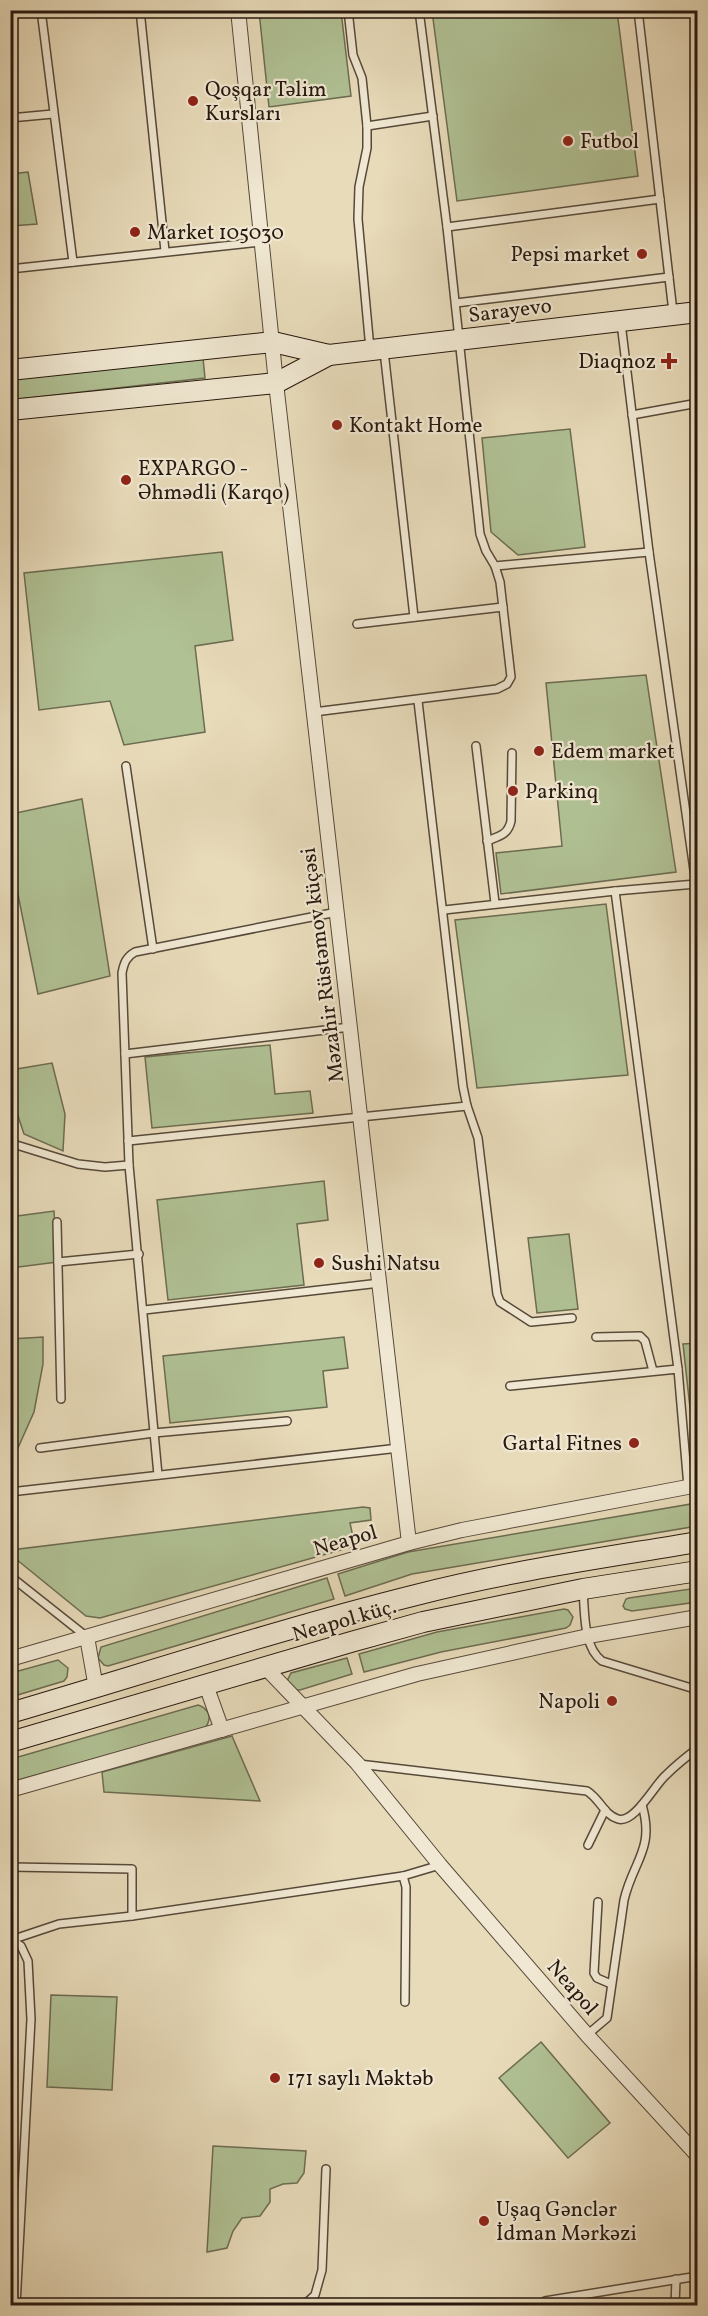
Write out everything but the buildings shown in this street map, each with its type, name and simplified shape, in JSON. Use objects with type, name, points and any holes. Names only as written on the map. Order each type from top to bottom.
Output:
[{"type":"main road","name":"Sarayevo","points":[[329,355],[698,312]]},
{"type":"main road","points":[[10,370],[273,342],[329,355]]},
{"type":"main road","points":[[10,411],[276,383],[329,355]]},
{"type":"main road","name":"Neapol küç.","points":[[10,1713],[343,1614],[417,1595],[553,1566],[698,1542]]},
{"type":"main road","name":"Neapol küç.","points":[[10,1742],[423,1622],[583,1589],[698,1571]]},
{"type":"street","points":[[238,10],[273,342]]},
{"type":"street","name":"Məzahir Rüstəmov küçəsi","points":[[273,342],[409,1543]]},
{"type":"street","name":"Neapol","points":[[10,1659],[409,1543],[462,1530],[693,1486]]},
{"type":"street","points":[[10,1790],[417,1674],[588,1636],[698,1617]]},
{"type":"street","points":[[87,1636],[96,1688]]},
{"type":"street","name":"Neapol","points":[[265,1667],[357,1763],[440,1865],[587,2036],[695,2147]]},
{"type":"street","points":[[206,1685],[222,1730]]},
{"type":"lane","points":[[10,14],[41,10],[73,262]]},
{"type":"lane","points":[[140,10],[165,251]]},
{"type":"lane","points":[[348,10],[353,55],[362,78],[367,126],[367,148],[359,187],[358,211],[414,617]]},
{"type":"lane","points":[[314,712],[418,701],[497,689],[507,684],[511,677],[500,582],[480,534],[456,303],[419,10]]},
{"type":"lane","points":[[638,10],[673,315]]},
{"type":"lane","points":[[10,118],[53,114]]},
{"type":"lane","points":[[367,126],[433,117]]},
{"type":"lane","points":[[447,227],[660,199]]},
{"type":"lane","points":[[10,269],[261,242]]},
{"type":"lane","points":[[456,303],[669,277]]},
{"type":"lane","points":[[444,910],[697,884],[649,552],[621,321]]},
{"type":"lane","points":[[633,415],[698,403]]},
{"type":"lane","points":[[495,566],[649,552]]},
{"type":"lane","points":[[357,624],[503,607]]},
{"type":"lane","points":[[418,701],[463,1087],[478,1138],[496,1294],[500,1302],[531,1322],[572,1318]]},
{"type":"lane","points":[[476,746],[495,903]]},
{"type":"lane","points":[[487,841],[506,833],[509,829],[512,753]]},
{"type":"lane","points":[[126,766],[153,949]]},
{"type":"lane","points":[[615,891],[693,1486]]},
{"type":"lane","points":[[158,1475],[129,1165],[122,973],[124,964],[128,956],[135,952],[337,912]]},
{"type":"lane","points":[[125,1054],[350,1027]]},
{"type":"lane","points":[[128,1141],[467,1106]]},
{"type":"lane","points":[[11,1141],[78,1164],[105,1167],[129,1165]]},
{"type":"lane","points":[[57,1222],[61,1399]]},
{"type":"lane","points":[[58,1262],[139,1254]]},
{"type":"lane","points":[[144,1310],[380,1283]]},
{"type":"lane","points":[[596,1338],[640,1336],[645,1341],[653,1371]]},
{"type":"lane","points":[[510,1386],[678,1369]]},
{"type":"lane","points":[[40,1448],[154,1433],[287,1421]]},
{"type":"lane","points":[[10,1492],[399,1448]]},
{"type":"lane","points":[[10,1579],[15,1580],[87,1636]]},
{"type":"lane","points":[[583,1589],[588,1636],[595,1656],[602,1661],[698,1690]]},
{"type":"lane","points":[[357,1763],[587,1791],[597,1797],[610,1815],[622,1820],[642,1805],[662,1778],[698,1748]]},
{"type":"lane","points":[[587,2036],[607,2018],[627,1888],[647,1837],[642,1805]]},
{"type":"lane","points":[[588,1845],[605,1810]]},
{"type":"lane","points":[[11,1940],[59,1924],[132,1916],[403,1876],[440,1865]]},
{"type":"lane","points":[[10,1867],[132,1869],[132,1916]]},
{"type":"lane","points":[[403,1876],[406,1887],[405,2002]]},
{"type":"lane","points":[[598,1902],[594,1973],[597,1978],[611,1984]]},
{"type":"lane","points":[[11,1940],[21,1946],[28,1961],[31,2019],[16,2306]]},
{"type":"lane","points":[[303,2306],[315,2295],[322,2270],[326,2169]]},
{"type":"lane","points":[[538,2306],[545,2301],[698,2276]]},
{"type":"lane","points":[[675,2306],[676,2279]]},
{"type":"green space","points":[[259,11],[341,11],[351,96],[269,107]]},
{"type":"green space","points":[[432,11],[617,11],[638,176],[457,201]]},
{"type":"green space","points":[[28,172],[37,224],[11,226],[11,174]]},
{"type":"green space","points":[[203,358],[205,378],[11,400],[10,379]]},
{"type":"green space","points":[[570,429],[585,547],[518,555],[491,532],[482,438]]},
{"type":"green space","points":[[222,552],[233,640],[195,646],[205,732],[124,745],[110,701],[39,710],[24,573]]},
{"type":"green space","points":[[646,675],[676,872],[501,894],[496,853],[562,846],[546,683]]},
{"type":"green space","points":[[82,799],[110,976],[38,994],[11,860],[11,814]]},
{"type":"green space","points":[[606,904],[628,1075],[477,1088],[455,920]]},
{"type":"green space","points":[[270,1045],[275,1094],[310,1091],[313,1113],[152,1128],[145,1057]]},
{"type":"green space","points":[[52,1063],[65,1114],[63,1151],[24,1134],[16,1110],[11,1109],[11,1070]]},
{"type":"green space","points":[[324,1181],[328,1220],[297,1224],[304,1285],[168,1300],[157,1200]]},
{"type":"green space","points":[[54,1211],[57,1262],[11,1268],[10,1217]]},
{"type":"green space","points":[[569,1234],[578,1309],[537,1313],[528,1238]]},
{"type":"green space","points":[[43,1337],[43,1364],[34,1412],[11,1459],[11,1339]]},
{"type":"green space","points":[[344,1337],[348,1368],[323,1371],[327,1407],[170,1423],[163,1356]]},
{"type":"green space","points":[[697,1343],[698,1472],[683,1344]]},
{"type":"green space","points":[[697,1503],[697,1526],[412,1574],[345,1596],[338,1574],[408,1552]]},
{"type":"green space","points":[[363,1507],[370,1508],[371,1520],[350,1523],[355,1546],[100,1618],[86,1616],[11,1555],[11,1550]]},
{"type":"green space","points":[[327,1578],[334,1599],[108,1666],[98,1658],[101,1647]]},
{"type":"green space","points":[[697,1588],[697,1602],[632,1611],[623,1606],[629,1598]]},
{"type":"green space","points":[[568,1610],[573,1617],[566,1628],[441,1652],[364,1672],[359,1654],[437,1632]]},
{"type":"green space","points":[[347,1658],[352,1674],[300,1690],[295,1690],[287,1681],[291,1673]]},
{"type":"green space","points":[[58,1660],[68,1668],[64,1681],[11,1697],[11,1673]]},
{"type":"green space","points":[[198,1705],[209,1715],[205,1728],[11,1782],[11,1759]]},
{"type":"green space","points":[[232,1736],[260,1801],[104,1792],[102,1772]]},
{"type":"green space","points":[[51,1995],[117,1997],[112,2090],[47,2087]]},
{"type":"green space","points":[[541,2042],[610,2123],[568,2158],[499,2078]]},
{"type":"green space","points":[[213,2146],[306,2151],[304,2173],[297,2183],[283,2184],[270,2189],[270,2202],[260,2216],[242,2218],[233,2231],[227,2248],[207,2252]]},
{"type":"place","name":"Qoşqar Təlim Kursları","points":[[193,101]]},
{"type":"place","name":"Futbol","points":[[568,141]]},
{"type":"place","name":"Market 105030","points":[[135,232]]},
{"type":"place","name":"Pepsi market","points":[[642,254]]},
{"type":"place","name":"Diaqnoz","points":[[669,361]]},
{"type":"place","name":"Kontakt Home","points":[[337,425]]},
{"type":"place","name":"EXPARGO - Əhmədli (Karqo)","points":[[126,480]]},
{"type":"place","name":"Edem market","points":[[539,751]]},
{"type":"place","name":"Parkinq","points":[[513,791]]},
{"type":"place","name":"Sushi Natsu","points":[[319,1263]]},
{"type":"place","name":"Gartal Fitnes","points":[[634,1443]]},
{"type":"place","name":"Napoli","points":[[612,1701]]},
{"type":"place","name":"171 saylı Məktəb","points":[[275,2078]]},
{"type":"place","name":"Uşaq Gənclər İdman Mərkəzi","points":[[484,2221]]}]
